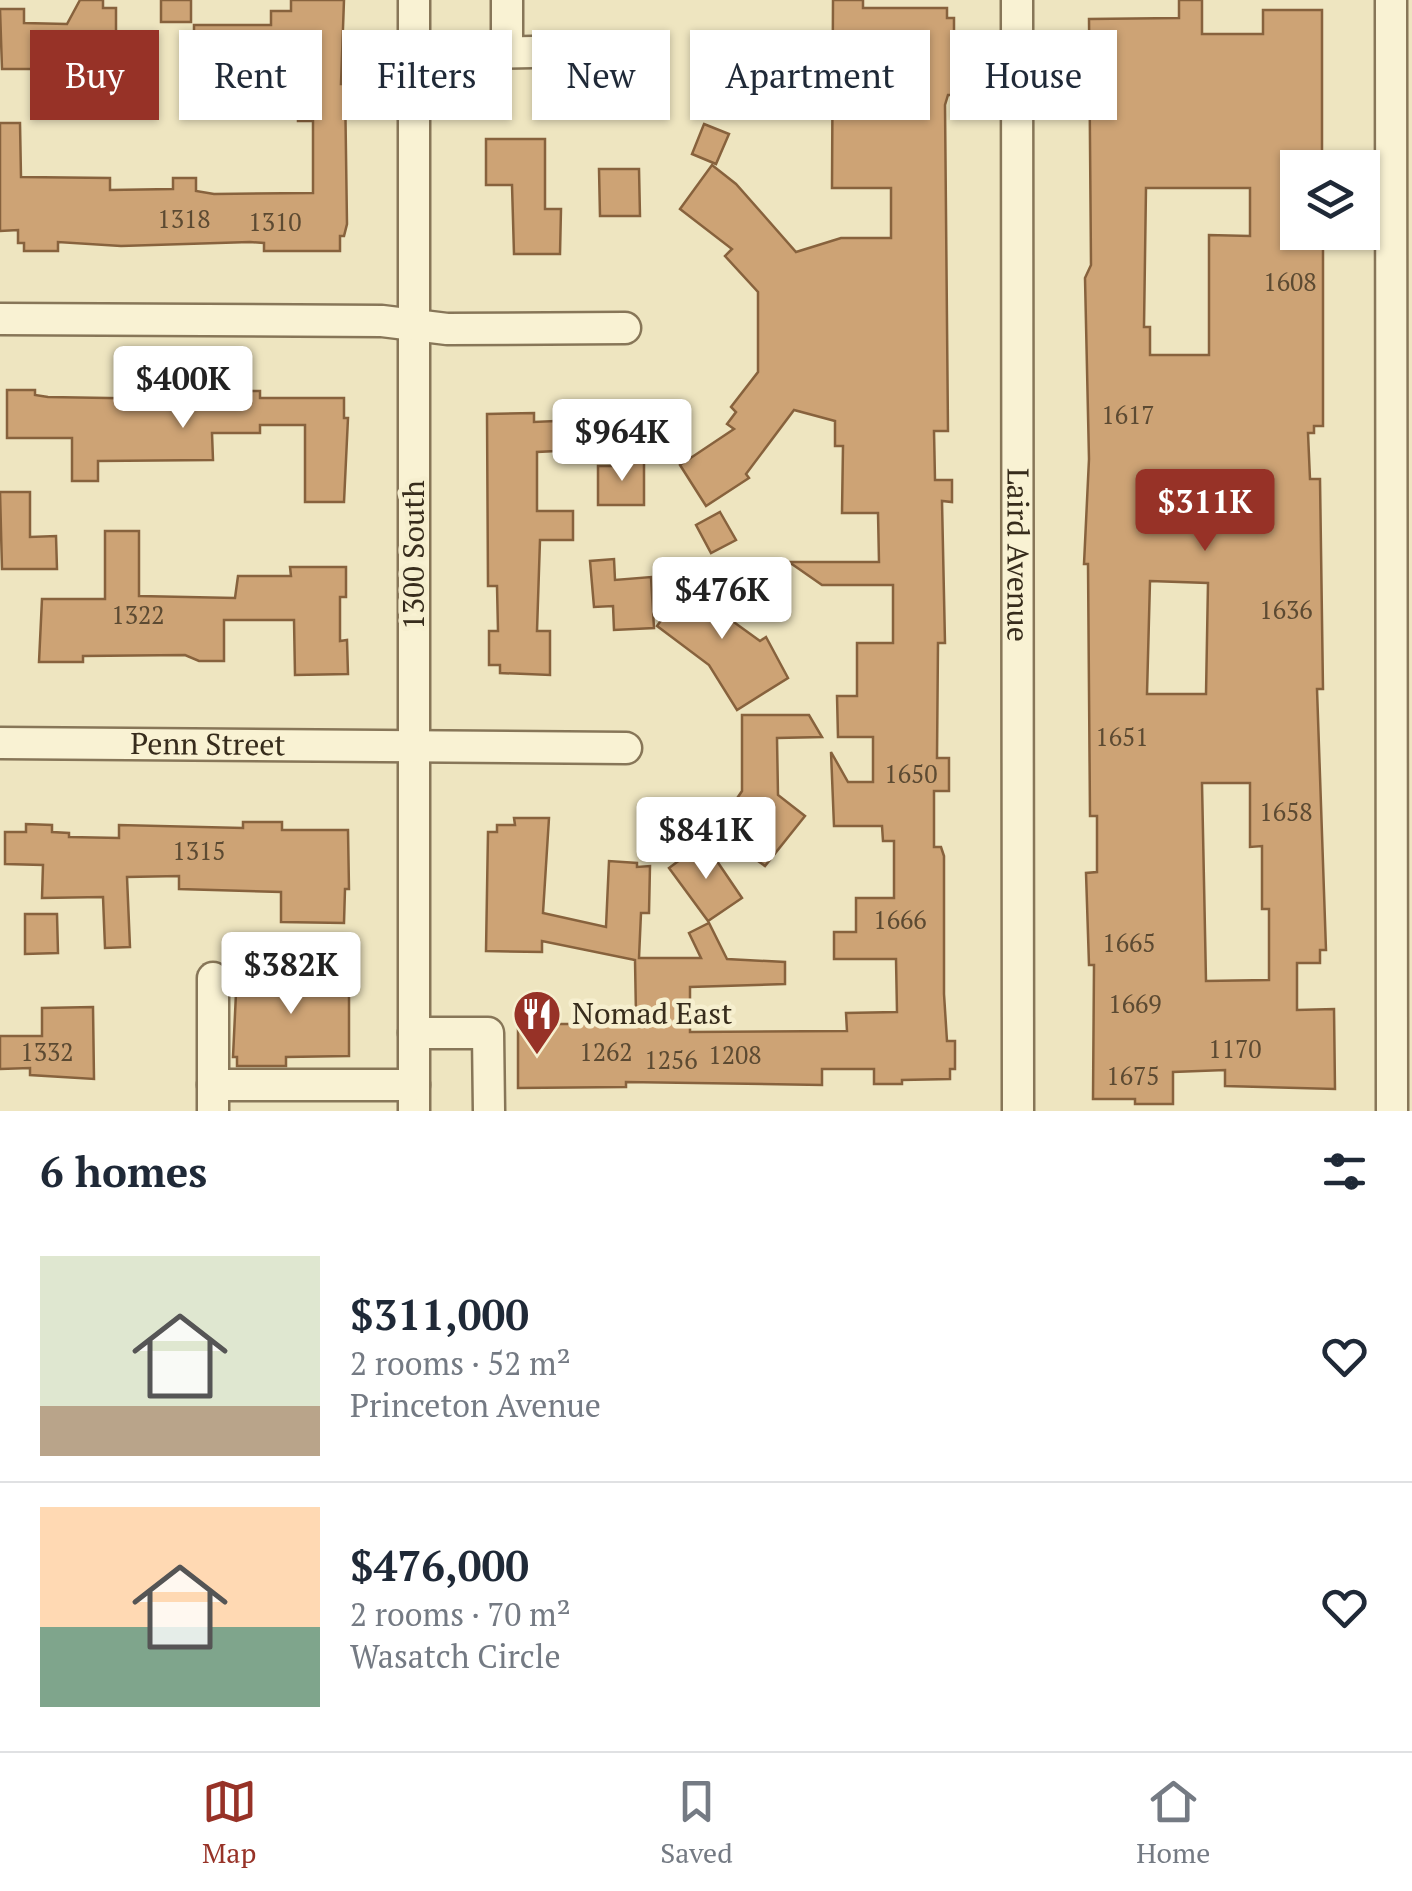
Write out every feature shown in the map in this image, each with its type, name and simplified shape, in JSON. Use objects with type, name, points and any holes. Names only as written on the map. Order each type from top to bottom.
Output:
[{"type":"street","name":"1300 South","points":[[414,0],[414,30]]},
{"type":"street","points":[[507,0],[520,52],[512,52]]},
{"type":"street","name":"Laird Avenue","points":[[1017,0],[1018,1111]]},
{"type":"street","points":[[1391,0],[1392,1111]]},
{"type":"street","name":"1300 South","points":[[414,120],[414,1098]]},
{"type":"street","points":[[0,320],[414,324],[447,329],[624,328]]},
{"type":"street","name":"Penn Street","points":[[0,744],[626,748]]},
{"type":"street","points":[[213,978],[213,1098],[414,1098]]},
{"type":"street","points":[[414,1033],[488,1033],[489,1111]]},
{"type":"building","points":[[80,0],[103,0],[103,8],[116,8],[116,30],[30,30],[30,69],[2,69],[0,9],[24,9],[24,23],[67,24]]},
{"type":"building","points":[[161,0],[191,0],[191,22],[161,22]]},
{"type":"building","points":[[291,0],[344,0],[341,84],[347,224],[344,236],[340,236],[340,251],[264,251],[264,243],[250,242],[121,246],[58,242],[58,251],[24,251],[24,243],[18,243],[18,230],[0,231],[0,123],[20,123],[21,177],[110,178],[110,190],[173,189],[173,178],[196,178],[196,191],[214,194],[313,193],[313,121],[298,120],[322,120],[322,30],[194,30],[194,25],[271,25],[271,11],[291,11]]},
{"type":"building","points":[[833,0],[863,0],[863,8],[947,8],[947,18],[954,18],[954,30],[950,30],[950,95],[945,105],[948,431],[934,431],[935,480],[952,480],[952,502],[942,501],[945,643],[938,643],[937,758],[949,758],[949,791],[934,791],[934,847],[941,847],[944,856],[944,994],[947,1041],[955,1041],[955,1069],[950,1069],[950,1079],[902,1080],[902,1084],[874,1084],[874,1069],[822,1069],[822,1085],[626,1082],[626,1087],[518,1088],[518,1024],[586,1024],[586,1017],[636,1016],[635,960],[542,941],[542,952],[486,951],[488,832],[497,832],[497,825],[515,825],[514,818],[549,818],[543,913],[606,927],[609,861],[637,863],[637,867],[650,866],[649,913],[641,913],[639,958],[701,958],[689,933],[709,923],[727,959],[785,962],[785,984],[690,987],[690,1032],[847,1031],[846,1013],[897,1012],[896,959],[834,959],[834,932],[856,932],[856,898],[894,898],[894,841],[883,841],[882,826],[834,826],[831,752],[848,782],[873,782],[873,737],[838,737],[837,696],[857,696],[857,643],[893,643],[893,585],[822,585],[789,562],[879,562],[878,513],[842,513],[843,446],[835,446],[835,421],[794,410],[746,474],[749,478],[706,506],[680,465],[734,429],[727,424],[736,412],[731,407],[758,372],[758,292],[725,256],[732,249],[680,209],[712,165],[736,184],[796,252],[841,238],[891,238],[891,188],[832,188],[832,120],[930,120],[930,30],[833,30]]},
{"type":"building","points":[[1179,0],[1202,0],[1202,34],[1263,34],[1263,10],[1322,10],[1322,150],[1280,150],[1280,250],[1323,250],[1323,426],[1314,426],[1314,433],[1308,433],[1310,479],[1320,479],[1323,689],[1317,689],[1326,950],[1320,950],[1320,963],[1297,963],[1297,1010],[1334,1009],[1335,1089],[1225,1086],[1225,1070],[1173,1072],[1173,1104],[1093,1099],[1094,965],[1089,965],[1086,873],[1097,872],[1097,816],[1090,816],[1088,564],[1084,564],[1089,459],[1085,278],[1091,265],[1090,120],[1117,120],[1117,30],[1089,30],[1089,19],[1179,18]],"holes":[[[1146,188],[1250,188],[1250,236],[1209,235],[1209,355],[1150,355],[1150,327],[1144,327]],[[1150,581],[1208,583],[1206,694],[1147,694]],[[1202,783],[1250,783],[1250,847],[1262,846],[1262,909],[1269,909],[1269,980],[1206,981]]]},
{"type":"building","points":[[704,124],[729,134],[716,164],[692,154]]},
{"type":"building","points":[[486,139],[545,139],[545,209],[561,209],[560,254],[514,254],[512,185],[486,185]]},
{"type":"building","points":[[599,169],[639,169],[640,216],[600,216]]},
{"type":"building","points":[[7,390],[35,390],[35,395],[48,397],[168,399],[168,406],[218,406],[218,391],[260,391],[260,398],[344,398],[344,418],[348,418],[344,502],[305,502],[305,425],[260,425],[260,433],[212,433],[213,460],[98,461],[98,481],[72,481],[72,438],[7,438]]},
{"type":"building","points":[[534,413],[534,422],[555,421],[556,451],[537,452],[537,511],[573,511],[573,540],[540,540],[537,631],[550,631],[550,675],[500,673],[500,665],[489,665],[489,631],[498,631],[497,586],[488,586],[487,414]]},
{"type":"building","points":[[618,460],[644,460],[644,505],[598,505],[598,466],[618,466]]},
{"type":"building","points":[[0,492],[30,492],[30,537],[56,536],[57,569],[2,569]]},
{"type":"building","points":[[720,512],[736,540],[711,553],[696,525]]},
{"type":"building","points":[[105,531],[139,531],[139,596],[235,598],[238,576],[291,576],[290,567],[346,567],[346,597],[340,597],[340,641],[347,640],[348,674],[295,675],[294,620],[224,620],[224,661],[199,661],[185,655],[83,656],[83,662],[39,662],[42,599],[105,599]]},
{"type":"building","points":[[614,559],[615,580],[651,577],[654,628],[614,630],[613,606],[594,607],[590,561]]},
{"type":"building","points":[[702,564],[723,579],[706,602],[760,641],[766,637],[788,678],[737,710],[709,665],[657,626]]},
{"type":"building","points":[[742,715],[809,715],[822,737],[777,738],[778,795],[805,816],[765,866],[715,831],[742,791]]},
{"type":"building","points":[[243,822],[282,822],[282,830],[348,830],[349,889],[345,889],[344,923],[281,922],[281,892],[179,889],[179,876],[127,877],[130,947],[105,948],[103,897],[42,898],[43,865],[5,864],[5,832],[26,832],[26,824],[52,825],[52,832],[69,833],[69,837],[119,838],[119,825],[243,828]]},
{"type":"building","points":[[704,842],[742,898],[708,921],[669,868]]},
{"type":"building","points":[[25,914],[57,914],[58,953],[25,954]]},
{"type":"building","points":[[237,972],[349,972],[349,1056],[286,1057],[286,1066],[237,1066],[237,1057],[233,1057]]},
{"type":"building","points":[[93,1007],[94,1079],[30,1075],[30,1068],[0,1069],[0,1036],[42,1036],[42,1008]]},
{"type":"place","name":"Nomad East","points":[[537,1056]]}]
